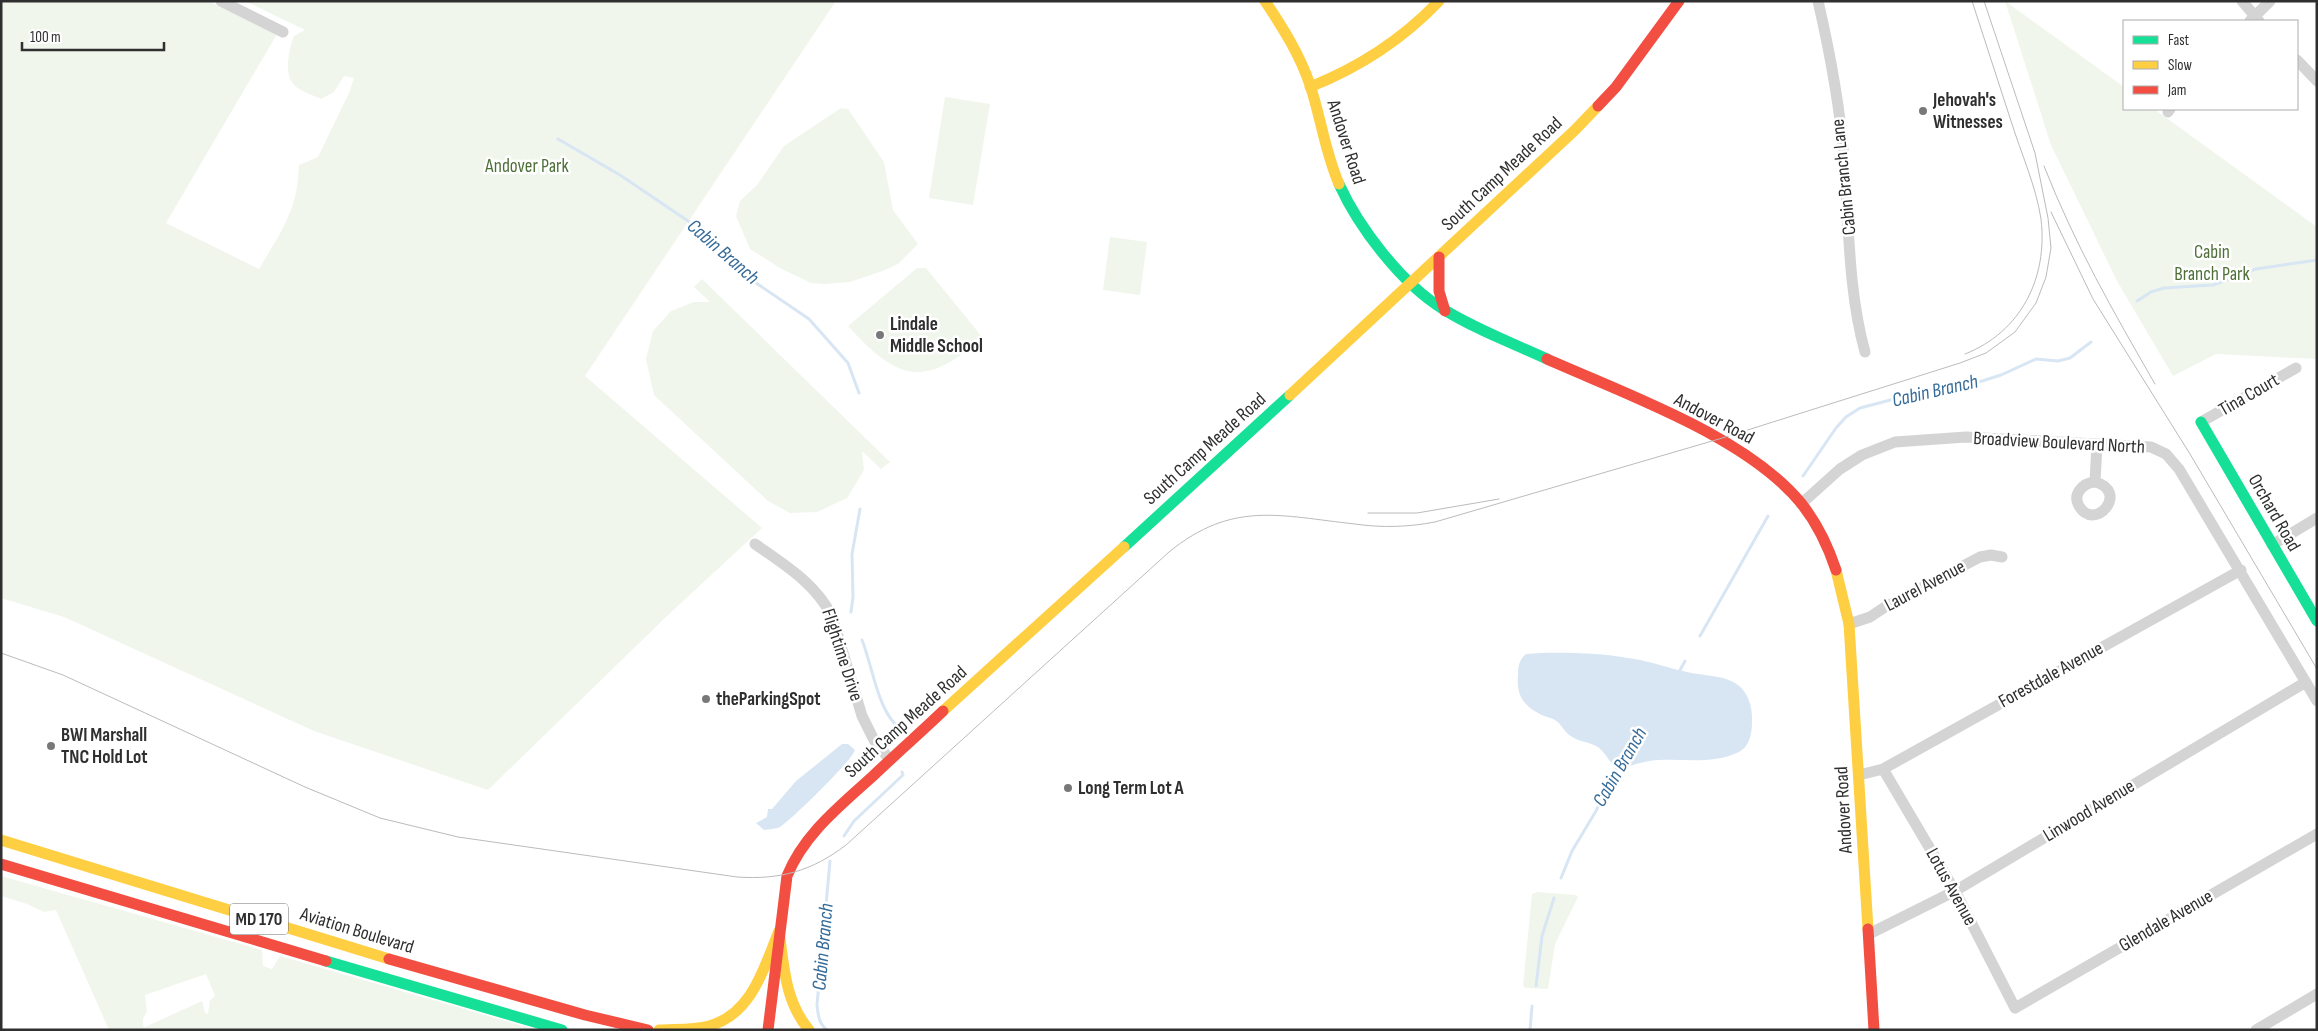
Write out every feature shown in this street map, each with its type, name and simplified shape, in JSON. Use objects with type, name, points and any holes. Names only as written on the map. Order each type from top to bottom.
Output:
[{"type":"main road","name":"Andover Road","points":[[1265,1],[1285,31],[1310,87],[1323,140],[1339,186],[1371,238],[1410,284],[1426,299],[1445,311],[1725,442],[1766,470],[1801,504],[1832,558],[1842,588],[1850,624],[1874,1030]]},
{"type":"main road","points":[[1310,87],[1374,56],[1416,25],[1439,1]]},
{"type":"main road","name":"South Camp Meade Road","points":[[779,930],[787,876],[797,855],[828,818],[1575,130],[1616,86],[1678,1]]},
{"type":"main road","points":[[1439,257],[1439,291],[1445,311]]},
{"type":"main road","name":"Orchard Road","points":[[2201,422],[2317,621]]},
{"type":"main road","name":"Aviation Boulevard","points":[[1,840],[421,968],[577,1013],[648,1030]]},
{"type":"main road","name":"Aviation Boulevard","points":[[1,864],[562,1030]]},
{"type":"main road","points":[[659,1030],[705,1026],[717,1023],[737,1011],[752,993],[779,930]]},
{"type":"main road","points":[[768,1030],[779,930]]},
{"type":"main road","points":[[779,930],[790,1000],[795,1012],[810,1030]]},
{"type":"street","points":[[221,1],[283,32]]},
{"type":"street","name":"Cabin Branch Lane","points":[[1818,1],[1829,49],[1844,156],[1857,323],[1865,352]]},
{"type":"street","points":[[2242,1],[2254,20],[2270,1]]},
{"type":"street","points":[[2298,61],[2317,81]]},
{"type":"street","name":"Tina Court","points":[[2201,422],[2296,368]]},
{"type":"street","name":"Broadview Boulevard North","points":[[1801,504],[1840,469],[1862,455],[1895,442],[1966,437],[2151,447],[2166,454],[2179,469],[2241,570],[2317,701]]},
{"type":"street","points":[[2095,482],[2097,444]]},
{"type":"street","points":[[2272,544],[2317,518]]},
{"type":"street","name":"Flightime Drive","points":[[756,544],[804,579],[825,601],[832,616],[862,716],[874,740],[890,760]]},
{"type":"street","name":"Laurel Avenue","points":[[1850,624],[1870,617],[1885,607],[1980,557],[1991,555],[2002,557]]},
{"type":"street","name":"Forestdale Avenue","points":[[1860,775],[1883,769],[2241,570]]},
{"type":"street","name":"Linwood Avenue","points":[[1869,934],[1955,891],[2306,682]]},
{"type":"street","name":"Lotus Avenue","points":[[1883,769],[1955,891],[2015,1008]]},
{"type":"street","name":"Glendale Avenue","points":[[2015,1008],[2317,834]]},
{"type":"street","points":[[2256,1030],[2317,994]]},
{"type":"green space","name":"Andover Park","points":[[1,1],[208,1],[277,34],[166,223],[259,269],[290,213],[297,190],[299,165],[318,157],[349,93],[354,78],[344,76],[334,92],[321,99],[295,86],[291,81],[288,69],[290,48],[294,36],[305,30],[245,1],[836,1],[585,376],[762,528],[667,616],[488,790],[314,731],[64,617],[1,598]]},
{"type":"green space","name":"Cabin Branch Park","points":[[2005,1],[2123,86],[2123,110],[2155,110],[2317,227],[2317,359],[2216,354],[2173,376],[2117,281],[2051,145]]},
{"type":"green space","points":[[945,97],[990,104],[973,205],[929,198]]},
{"type":"green space","points":[[841,108],[848,109],[884,162],[893,210],[918,244],[898,264],[885,270],[850,282],[811,283],[780,268],[750,249],[736,216],[740,201],[757,185],[784,146]]},
{"type":"green space","points":[[1110,237],[1147,242],[1140,295],[1103,290]]},
{"type":"green space","points":[[917,268],[926,268],[983,338],[944,365],[928,371],[912,372],[898,368],[882,359],[848,326]]},
{"type":"green space","points":[[702,279],[890,462],[881,469],[862,451],[864,470],[847,498],[817,512],[790,513],[768,501],[654,395],[646,359],[653,331],[671,311],[694,302],[710,302],[694,287]]},
{"type":"green space","points":[[1,876],[262,950],[263,966],[272,969],[280,956],[537,1030],[109,1030],[56,910],[44,912],[27,904],[1,896]],"holes":[[[206,974],[215,996],[210,1000],[208,1014],[205,1013],[202,1001],[145,1027],[143,1026],[143,1018],[147,1012],[145,995]]]},
{"type":"green space","points":[[1537,892],[1576,895],[1578,897],[1555,944],[1548,989],[1526,988],[1523,986],[1532,894]]},
{"type":"water","points":[[1526,654],[1598,654],[1640,660],[1681,671],[1727,679],[1742,688],[1750,702],[1752,718],[1749,740],[1742,750],[1730,756],[1710,760],[1655,760],[1620,769],[1613,764],[1603,751],[1574,738],[1555,720],[1537,713],[1526,705],[1518,689],[1518,669],[1519,663]]},
{"type":"water","points":[[842,744],[848,744],[855,750],[844,766],[796,814],[777,828],[764,830],[756,823],[767,817],[768,809],[772,809],[796,781]]},
{"type":"waterway","name":"Cabin Branch","points":[[558,139],[620,175],[694,225],[713,241],[737,270],[809,319],[848,363],[859,393]]},
{"type":"waterway","name":"Cabin Branch","points":[[2137,301],[2151,292],[2164,288],[2213,285],[2256,269],[2317,260]]},
{"type":"waterway","name":"Cabin Branch","points":[[1803,476],[1836,428],[1846,417],[1860,408],[1917,393],[1979,382],[2001,375],[2036,359],[2058,361],[2070,358],[2091,342]]},
{"type":"waterway","name":"Cabin Branch","points":[[851,612],[853,597],[852,554],[860,509]]},
{"type":"waterway","name":"Cabin Branch","points":[[1700,636],[1768,516]]},
{"type":"waterway","name":"Cabin Branch","points":[[862,640],[879,696],[895,724]]},
{"type":"waterway","name":"Cabin Branch","points":[[1679,672],[1685,661]]},
{"type":"waterway","name":"Cabin Branch","points":[[1561,878],[1572,851],[1596,811],[1618,765]]},
{"type":"waterway","name":"Cabin Branch","points":[[844,836],[854,821],[903,775],[902,772]]},
{"type":"waterway","name":"Cabin Branch","points":[[827,1030],[818,1016],[817,1005],[830,861]]},
{"type":"waterway","name":"Cabin Branch","points":[[1536,986],[1542,936],[1554,898]]},
{"type":"waterway","name":"Cabin Branch","points":[[1530,1030],[1532,1006]]},
{"type":"tram line","points":[[1965,354],[1985,344],[2016,317],[2027,300],[2035,282],[2040,262],[2042,241],[2041,219],[2036,194],[1972,1]]},
{"type":"tram line","points":[[1,653],[63,675],[305,787],[380,818],[458,837],[737,877],[767,877],[795,872],[821,861],[846,845],[1169,552],[1192,536],[1215,525],[1236,518],[1258,516],[1280,516],[1375,526],[1405,526],[1435,522],[1719,439],[1960,363],[1986,353],[2015,332],[2036,303],[2046,277],[2051,248],[2048,218],[2035,153],[1984,1]]},
{"type":"tram line","points":[[2044,166],[2082,250],[2155,384]]},
{"type":"tram line","points":[[2051,212],[2093,299],[2190,454],[2317,669]]},
{"type":"tram line","points":[[1368,513],[1417,513],[1499,499]]},
{"type":"traffic: fast","points":[[1339,184],[1358,219],[1383,254],[1412,285],[1443,309],[1468,323],[1547,359]]},
{"type":"traffic: fast","points":[[1124,547],[1290,395]]},
{"type":"traffic: fast","points":[[2201,422],[2317,621]]},
{"type":"traffic: fast","points":[[326,961],[562,1030]]},
{"type":"traffic: slow","points":[[1265,1],[1290,42],[1306,74],[1314,97],[1330,160],[1339,184]]},
{"type":"traffic: slow","points":[[1310,87],[1346,71],[1379,51],[1410,28],[1439,1]]},
{"type":"traffic: slow","points":[[1290,395],[1575,130],[1598,106]]},
{"type":"traffic: slow","points":[[943,711],[1124,547]]},
{"type":"traffic: slow","points":[[1836,570],[1849,624],[1868,929]]},
{"type":"traffic: slow","points":[[1,840],[389,959]]},
{"type":"traffic: slow","points":[[779,931],[784,970],[790,995],[801,1019],[809,1030]]},
{"type":"traffic: slow","points":[[659,1030],[691,1029],[709,1026],[724,1020],[736,1011],[746,1000],[762,974],[779,931]]},
{"type":"traffic: jam","points":[[1598,106],[1616,87],[1679,1]]},
{"type":"traffic: jam","points":[[1439,257],[1439,291],[1445,311]]},
{"type":"traffic: jam","points":[[1547,359],[1683,419],[1749,457],[1777,479],[1801,503],[1821,535],[1836,570]]},
{"type":"traffic: jam","points":[[768,1030],[787,876],[794,861],[824,822],[943,711]]},
{"type":"traffic: jam","points":[[1,864],[326,961]]},
{"type":"traffic: jam","points":[[1868,929],[1874,1030]]},
{"type":"traffic: jam","points":[[389,959],[585,1015],[648,1030]]},
{"type":"place","name":"Jehovah's Witnesses","points":[[1923,111]]},
{"type":"place","name":"Lindale Middle School","points":[[880,335]]},
{"type":"place","name":"theParkingSpot","points":[[706,699]]},
{"type":"place","name":"BWI Marshall TNC Hold Lot","points":[[51,746]]},
{"type":"place","name":"Long Term Lot A","points":[[1068,788]]}]
